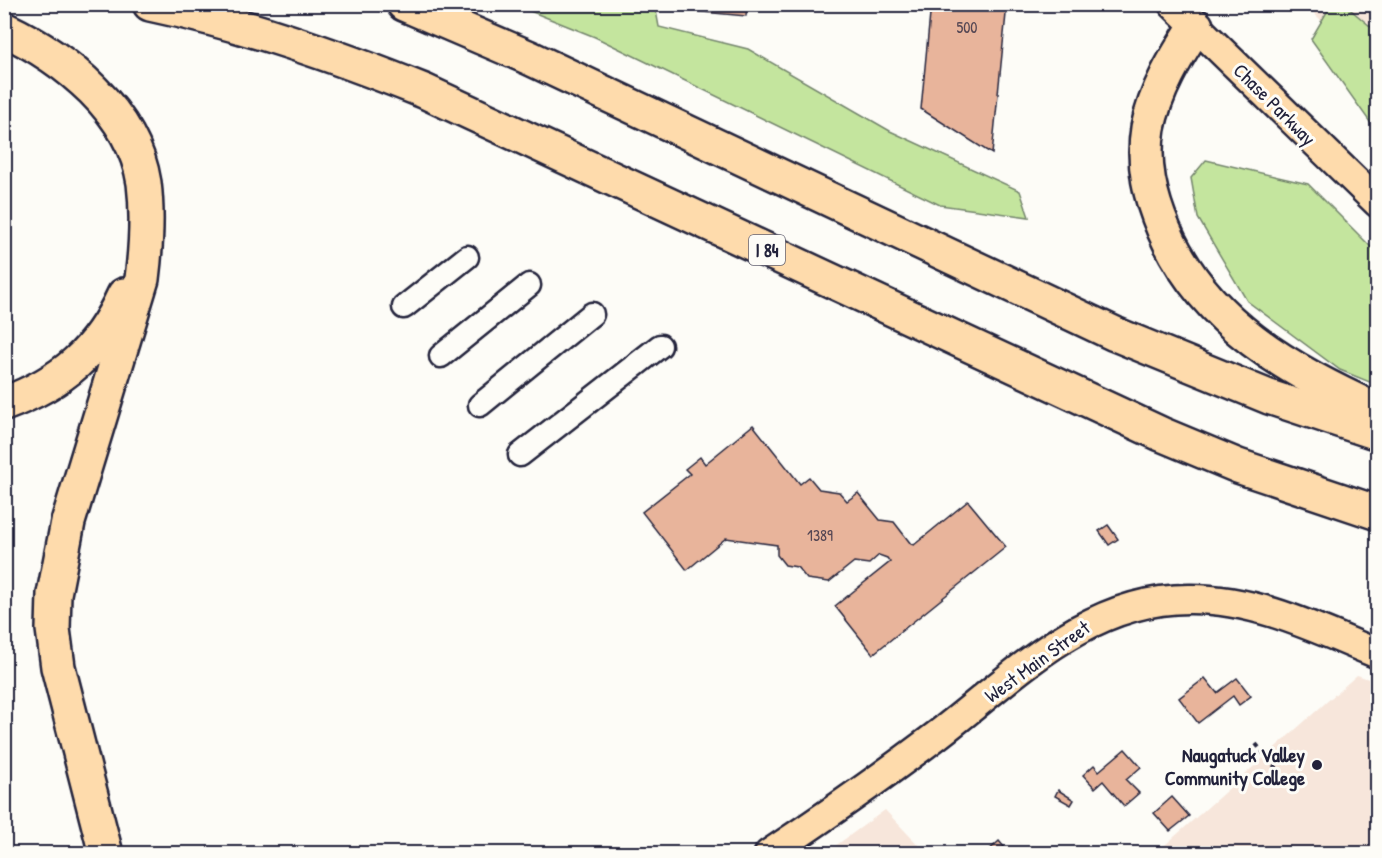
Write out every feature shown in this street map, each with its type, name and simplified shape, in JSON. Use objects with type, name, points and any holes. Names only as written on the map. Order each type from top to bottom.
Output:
[{"type":"highway","name":"I 84","points":[[150,4],[268,34],[348,60],[424,91],[1161,434],[1260,474],[1377,513]]},
{"type":"highway","points":[[404,4],[530,58],[1115,334],[1269,397],[1377,433]]},
{"type":"highway","points":[[1185,15],[1180,52],[1156,101],[1145,155],[1149,186],[1172,249],[1190,278],[1214,308],[1239,331],[1307,375],[1377,411]]},
{"type":"highway","points":[[4,29],[56,58],[86,83],[110,111],[129,140],[144,182],[147,241],[142,279],[68,522],[54,594],[53,629],[58,667],[106,854]]},
{"type":"highway","points":[[4,404],[54,381],[77,364],[98,341],[118,310],[143,241],[144,182]]},
{"type":"main road","name":"Chase Parkway","points":[[1185,15],[1377,203]]},
{"type":"main road","name":"West Main Street","points":[[769,854],[900,763],[1063,638],[1117,610],[1145,602],[1177,599],[1226,601],[1295,620],[1377,654]]},
{"type":"lane","points":[[404,307],[467,257]]},
{"type":"lane","points":[[441,356],[529,285]]},
{"type":"lane","points":[[480,405],[592,314]]},
{"type":"lane","points":[[520,455],[660,346]]},
{"type":"path","points":[[1256,744],[1277,769]]},
{"type":"shaded area","points":[[1305,5],[1377,5],[1377,73]]},
{"type":"shaded area","name":"Naugatuck Valley Community College","points":[[1357,675],[1377,682],[1377,853],[1156,853]]},
{"type":"shaded area","points":[[885,810],[926,853],[824,853],[838,844]]},
{"type":"green space","points":[[515,5],[655,5],[659,27],[748,49],[890,131],[1020,191],[1029,217],[940,205],[595,37]]},
{"type":"green space","points":[[1331,5],[1345,5],[1377,32],[1377,132],[1311,39]]},
{"type":"green space","points":[[1206,160],[1308,184],[1377,253],[1377,385],[1340,370],[1247,301],[1198,218],[1191,178]]},
{"type":"building","points":[[681,4],[747,4],[746,16],[681,10]]},
{"type":"building","points":[[931,4],[1007,4],[992,154],[921,109]]},
{"type":"building","points":[[753,425],[800,484],[809,477],[819,489],[839,492],[847,501],[858,493],[880,520],[894,522],[911,544],[914,545],[968,501],[1006,547],[873,654],[835,606],[890,562],[887,558],[879,555],[869,564],[854,562],[829,582],[807,579],[797,567],[785,565],[777,555],[777,545],[726,538],[687,570],[642,512],[690,474],[685,469],[700,457],[705,464]]},
{"type":"building","points":[[1108,525],[1118,539],[1109,545],[1099,531]]},
{"type":"building","points":[[1205,678],[1217,693],[1237,678],[1251,696],[1239,705],[1233,696],[1198,723],[1179,698]]},
{"type":"building","points":[[1125,749],[1141,767],[1126,780],[1139,793],[1124,806],[1103,781],[1095,788],[1083,775],[1094,765],[1099,771]]},
{"type":"building","points":[[1058,790],[1074,800],[1071,805],[1055,796]]},
{"type":"building","points":[[1172,797],[1189,816],[1170,831],[1154,813]]},
{"type":"building","points":[[999,841],[1010,854],[985,854]]},
{"type":"place","name":"Naugatuck Valley Community College","points":[[1317,765]]}]
